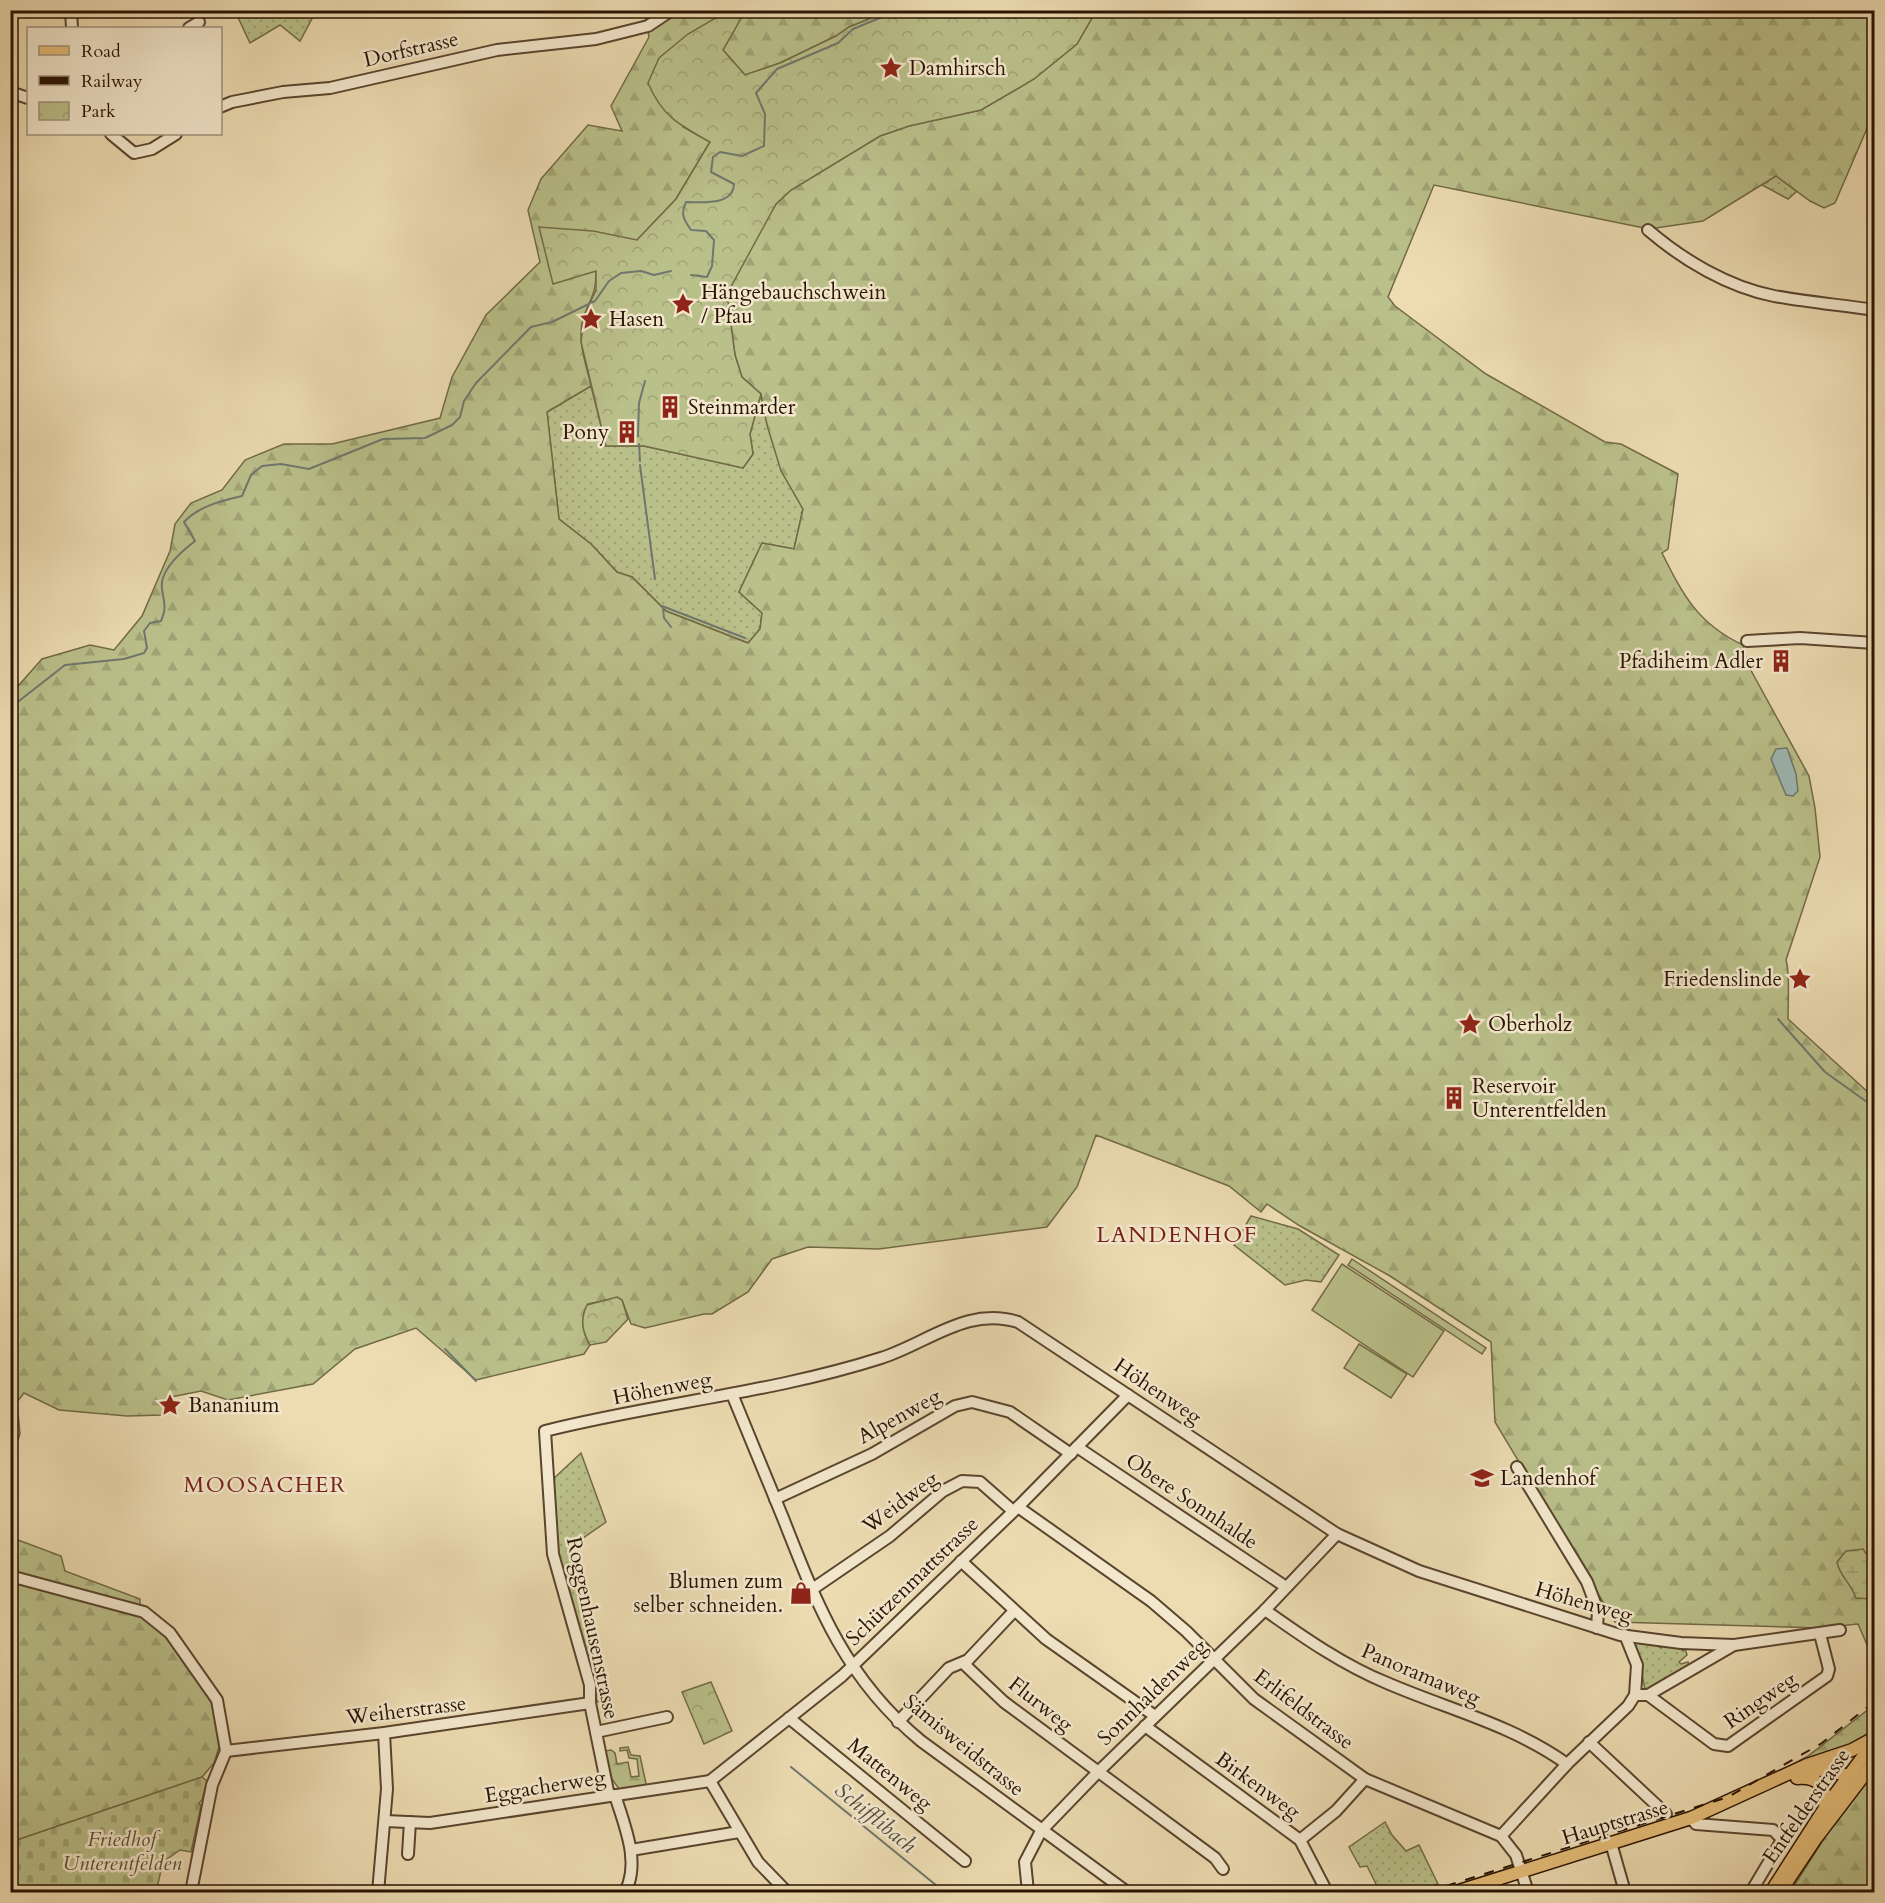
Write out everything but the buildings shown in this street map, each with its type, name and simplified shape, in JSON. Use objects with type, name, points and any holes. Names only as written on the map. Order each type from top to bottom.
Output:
[{"type":"main road","points":[[1781,1778],[1808,1765],[1875,1740]]},
{"type":"main road","name":"Entfelderstrasse","points":[[1771,1893],[1825,1808],[1854,1775],[1875,1740]]},
{"type":"main road","points":[[1831,1758],[1846,1762],[1854,1775]]},
{"type":"main road","name":"Entfelderstrasse","points":[[1854,1775],[1875,1762]]},
{"type":"main road","points":[[1781,1778],[1824,1769],[1854,1775]]},
{"type":"main road","points":[[1780,1893],[1854,1775]]},
{"type":"main road","points":[[1781,1778],[1813,1778],[1822,1785],[1826,1798],[1825,1808]]},
{"type":"main road","name":"Hauptstrasse","points":[[1456,1893],[1691,1818],[1781,1778]]},
{"type":"street","points":[[71,10],[72,27]]},
{"type":"street","name":"Dorfstrasse","points":[[222,106],[283,92],[330,88],[497,50],[596,39],[648,26],[672,10]]},
{"type":"street","points":[[191,27],[199,22]]},
{"type":"street","points":[[10,92],[27,98]]},
{"type":"street","points":[[112,135],[134,153],[143,152],[174,135]]},
{"type":"street","points":[[1648,230],[1664,244],[1730,282],[1772,295],[1875,310]]},
{"type":"street","points":[[1747,641],[1800,638],[1875,643]]},
{"type":"street","name":"Höhenweg","points":[[545,1431],[732,1394],[883,1358],[963,1323],[990,1316],[1018,1322],[1337,1534],[1419,1571],[1624,1635],[1681,1643],[1734,1645]]},
{"type":"street","name":"Sämisweidstrasse","points":[[732,1394],[811,1590],[851,1667],[898,1722],[940,1756],[1127,1893]]},
{"type":"street","name":"Schützenmattstrasse","points":[[710,1781],[851,1667],[1016,1509],[1128,1395]]},
{"type":"street","name":"Alpenweg","points":[[775,1499],[872,1454],[955,1406],[972,1402],[1010,1412],[1074,1450]]},
{"type":"street","name":"Roggenhausenstrasse","points":[[545,1431],[554,1554],[590,1685],[590,1702],[612,1796],[631,1850],[632,1870],[626,1893]]},
{"type":"street","name":"Obere Sonnhalde","points":[[1074,1450],[1286,1587]]},
{"type":"street","points":[[1517,1467],[1587,1582],[1598,1611],[1597,1628]]},
{"type":"street","name":"Weidweg","points":[[811,1590],[890,1536],[943,1491],[962,1481],[980,1482],[1016,1509]]},
{"type":"street","name":"Erlifeldstrasse","points":[[1016,1509],[1151,1601],[1186,1631],[1254,1699],[1365,1779],[1502,1836]]},
{"type":"street","name":"Sonnhaldenweg","points":[[1028,1893],[1025,1862],[1041,1831],[1213,1658],[1265,1610],[1337,1534]]},
{"type":"street","points":[[961,1561],[1046,1639],[1155,1716]]},
{"type":"street","points":[[10,1576],[141,1611],[150,1616],[170,1632],[217,1700],[226,1751],[212,1785],[193,1892]]},
{"type":"street","name":"Panoramaweg","points":[[1265,1610],[1302,1637],[1385,1683],[1526,1738],[1567,1764]]},
{"type":"street","points":[[898,1722],[949,1668],[963,1663],[1014,1611]]},
{"type":"street","points":[[1635,1695],[1648,1695],[1734,1645],[1840,1630]]},
{"type":"street","name":"Ringweg","points":[[1648,1695],[1714,1744],[1728,1746],[1827,1676],[1829,1669],[1820,1634]]},
{"type":"street","points":[[1528,1893],[1516,1855],[1502,1836],[1567,1764],[1628,1706],[1635,1695],[1637,1665],[1624,1635]]},
{"type":"street","name":"Flurweg","points":[[963,1663],[1004,1702],[1097,1773],[1215,1858],[1223,1869]]},
{"type":"street","name":"Weiherstrasse","points":[[226,1751],[384,1734],[590,1702]]},
{"type":"street","points":[[596,1732],[667,1717]]},
{"type":"street","name":"Mattenweg","points":[[789,1718],[965,1861]]},
{"type":"street","name":"Birkenweg","points":[[1145,1726],[1300,1840],[1327,1893]]},
{"type":"street","points":[[378,1893],[386,1821],[384,1734]]},
{"type":"street","points":[[1589,1742],[1666,1814]]},
{"type":"street","points":[[1300,1840],[1336,1811],[1365,1779]]},
{"type":"street","points":[[710,1781],[758,1862],[787,1893]]},
{"type":"street","name":"Eggacherweg","points":[[386,1821],[430,1823],[710,1781]]},
{"type":"street","points":[[1691,1818],[1696,1824],[1773,1830],[1779,1834],[1782,1839],[1751,1893]]},
{"type":"street","points":[[408,1854],[410,1822]]},
{"type":"street","points":[[631,1850],[740,1832]]},
{"type":"street","points":[[1611,1843],[1625,1893]]},
{"type":"green space","points":[[235,11],[316,11],[300,41],[280,25],[250,43]]},
{"type":"green space","points":[[644,11],[889,11],[849,27],[836,36],[780,63],[745,75],[723,50],[742,16],[723,13],[683,127],[710,142],[676,199],[637,240],[596,271],[594,291],[584,316],[581,333],[591,386],[547,412],[559,519],[591,544],[617,572],[632,577],[666,611],[748,643],[760,629],[762,613],[739,592],[762,543],[794,549],[803,509],[781,471],[767,425],[761,394],[742,377],[735,355],[727,294],[762,227],[776,204],[791,190],[880,136],[909,126],[981,110],[1034,79],[1077,44],[1096,11],[1874,11],[1874,112],[1835,203],[1824,208],[1810,201],[1776,176],[1703,221],[1649,229],[1434,185],[1388,297],[1395,306],[1486,374],[1605,442],[1621,444],[1678,474],[1668,549],[1662,553],[1685,595],[1703,618],[1727,637],[1743,645],[1748,665],[1809,776],[1820,857],[1786,960],[1788,1019],[1872,1096],[1874,1102],[1874,1661],[1858,1624],[1819,1628],[1615,1622],[1495,1422],[1491,1342],[1390,1276],[1300,1226],[1267,1204],[1261,1212],[1229,1186],[1096,1135],[1077,1187],[1047,1227],[879,1249],[808,1247],[772,1259],[748,1292],[712,1314],[645,1328],[631,1324],[622,1300],[617,1298],[588,1304],[583,1325],[590,1345],[584,1354],[476,1380],[416,1328],[355,1349],[313,1384],[228,1400],[201,1391],[171,1397],[163,1415],[127,1416],[59,1410],[24,1393],[17,1402],[20,1434],[11,1461],[11,694],[42,659],[90,645],[114,650],[142,616],[170,551],[175,524],[191,503],[222,490],[245,460],[284,444],[332,444],[440,418],[452,377],[486,315],[540,262],[528,210],[541,179],[588,125],[622,131],[611,106],[649,37]]},
{"type":"green space","points":[[889,11],[1096,11],[1077,44],[1034,79],[981,110],[909,126],[880,136],[791,190],[776,204],[727,294],[735,355],[742,377],[761,394],[750,434],[753,454],[743,468],[644,446],[606,446],[581,342],[584,316],[596,290],[596,271],[553,284],[539,227],[593,231],[637,240],[676,199],[710,142],[673,119],[659,104],[648,83],[659,58],[688,34],[724,13],[743,15],[723,50],[745,75],[780,63],[836,36],[849,27]]},
{"type":"green space","points":[[1776,175],[1797,191],[1788,199],[1762,185]]},
{"type":"green space","points":[[591,386],[606,446],[644,446],[743,468],[753,454],[750,434],[761,394],[776,453],[803,509],[794,549],[762,543],[739,592],[762,613],[760,629],[748,643],[666,611],[632,577],[618,573],[591,544],[559,519],[547,412]]},
{"type":"green space","points":[[1251,1216],[1298,1229],[1339,1255],[1321,1282],[1306,1280],[1285,1285],[1234,1245]]},
{"type":"green space","points":[[1352,1259],[1486,1348],[1482,1354],[1348,1265]]},
{"type":"green space","points":[[1342,1264],[1444,1331],[1413,1377],[1312,1310]]},
{"type":"green space","points":[[617,1297],[622,1300],[628,1319],[606,1342],[590,1345],[583,1325],[583,1315],[587,1305]]},
{"type":"green space","points":[[1359,1344],[1407,1374],[1391,1398],[1344,1368]]},
{"type":"green space","points":[[581,1453],[606,1522],[569,1548],[610,1700],[597,1702],[557,1559],[551,1481]]},
{"type":"green space","points":[[10,1537],[61,1556],[65,1571],[140,1599],[140,1611],[11,1578]]},
{"type":"green space","points":[[1863,1549],[1870,1561],[1875,1579],[1871,1599],[1856,1598],[1837,1562],[1846,1551]]},
{"type":"green space","points":[[11,1582],[150,1616],[170,1633],[217,1700],[224,1731],[214,1763],[202,1777],[11,1842]]},
{"type":"green space","points":[[1635,1642],[1658,1645],[1661,1648],[1662,1645],[1680,1648],[1683,1651],[1685,1648],[1687,1655],[1679,1662],[1681,1664],[1688,1662],[1689,1666],[1649,1690],[1645,1689]]},
{"type":"green space","points":[[711,1682],[732,1731],[704,1744],[682,1692]]},
{"type":"green space","points":[[1874,1705],[1874,1728],[1856,1743],[1781,1771],[1808,1756]]},
{"type":"green space","points":[[628,1747],[631,1755],[640,1756],[647,1788],[619,1789],[612,1779],[605,1751],[611,1750],[615,1753],[617,1764],[628,1762],[631,1777],[639,1776],[637,1759],[629,1758],[627,1750],[620,1751],[620,1748]]},
{"type":"green space","points":[[1874,1770],[1874,1892],[1790,1892],[1827,1834]]},
{"type":"green space","name":"Friedhof Unterentfelden","points":[[202,1777],[207,1781],[199,1803],[201,1806],[191,1852],[180,1850],[163,1862],[156,1892],[24,1892],[11,1883],[11,1842]]},
{"type":"green space","points":[[1385,1822],[1392,1835],[1406,1851],[1419,1845],[1438,1884],[1409,1892],[1380,1892],[1367,1866],[1360,1867],[1349,1847]]},
{"type":"water","points":[[1787,748],[1796,774],[1798,791],[1793,796],[1786,795],[1771,759],[1776,749]]},
{"type":"waterway","points":[[691,275],[707,277],[712,266],[714,240],[706,231],[691,230],[684,217],[684,206],[686,202],[723,199],[732,191],[734,184],[711,172],[713,157],[720,152],[742,156],[764,146],[765,114],[756,93],[777,69],[838,43],[853,29],[899,10]]},
{"type":"waterway","points":[[10,708],[65,665],[124,659],[144,653],[147,648],[144,631],[150,623],[161,621],[164,612],[162,589],[164,575],[178,556],[195,541],[184,522],[203,508],[242,496],[251,475],[262,466],[281,464],[309,469],[383,439],[425,438],[452,425],[460,417],[464,401],[476,383],[531,327],[552,322],[595,301],[609,281],[621,273],[641,271],[654,275],[671,271]]},
{"type":"waterway","points":[[638,436],[639,403],[645,381]]},
{"type":"waterway","points":[[639,444],[640,461]]},
{"type":"waterway","points":[[640,465],[655,579]]},
{"type":"waterway","points":[[662,606],[745,638]]},
{"type":"waterway","points":[[663,608],[664,618],[671,627]]},
{"type":"waterway","points":[[1778,1019],[1825,1072],[1867,1102]]},
{"type":"waterway","name":"Schifflibach","points":[[445,1349],[476,1381]]},
{"type":"waterway","name":"Schifflibach","points":[[791,1767],[942,1890]]},
{"type":"railway","points":[[1427,1892],[1728,1797],[1822,1743],[1874,1702]]},
{"type":"place","name":"Damhirsch","points":[[891,68]]},
{"type":"place","name":"Hängebauchschwein / Pfau","points":[[683,304]]},
{"type":"place","name":"Hasen","points":[[591,319]]},
{"type":"place","name":"Steinmarder","points":[[670,407]]},
{"type":"place","name":"Pony","points":[[627,432]]},
{"type":"place","name":"Pfadiheim Adler","points":[[1781,661]]},
{"type":"place","name":"Friedenslinde","points":[[1800,979]]},
{"type":"place","name":"Oberholz","points":[[1470,1024]]},
{"type":"place","name":"Reservoir Unterentfelden","points":[[1454,1098]]},
{"type":"place","name":"Bananium","points":[[170,1405]]},
{"type":"place","name":"Landenhof","points":[[1482,1478]]},
{"type":"place","name":"Blumen zum selber schneiden.","points":[[801,1593]]},
{"type":"district","name":"LANDENHOF","points":[[1177,1234]]},
{"type":"district","name":"MOOSACHER","points":[[265,1484]]}]
